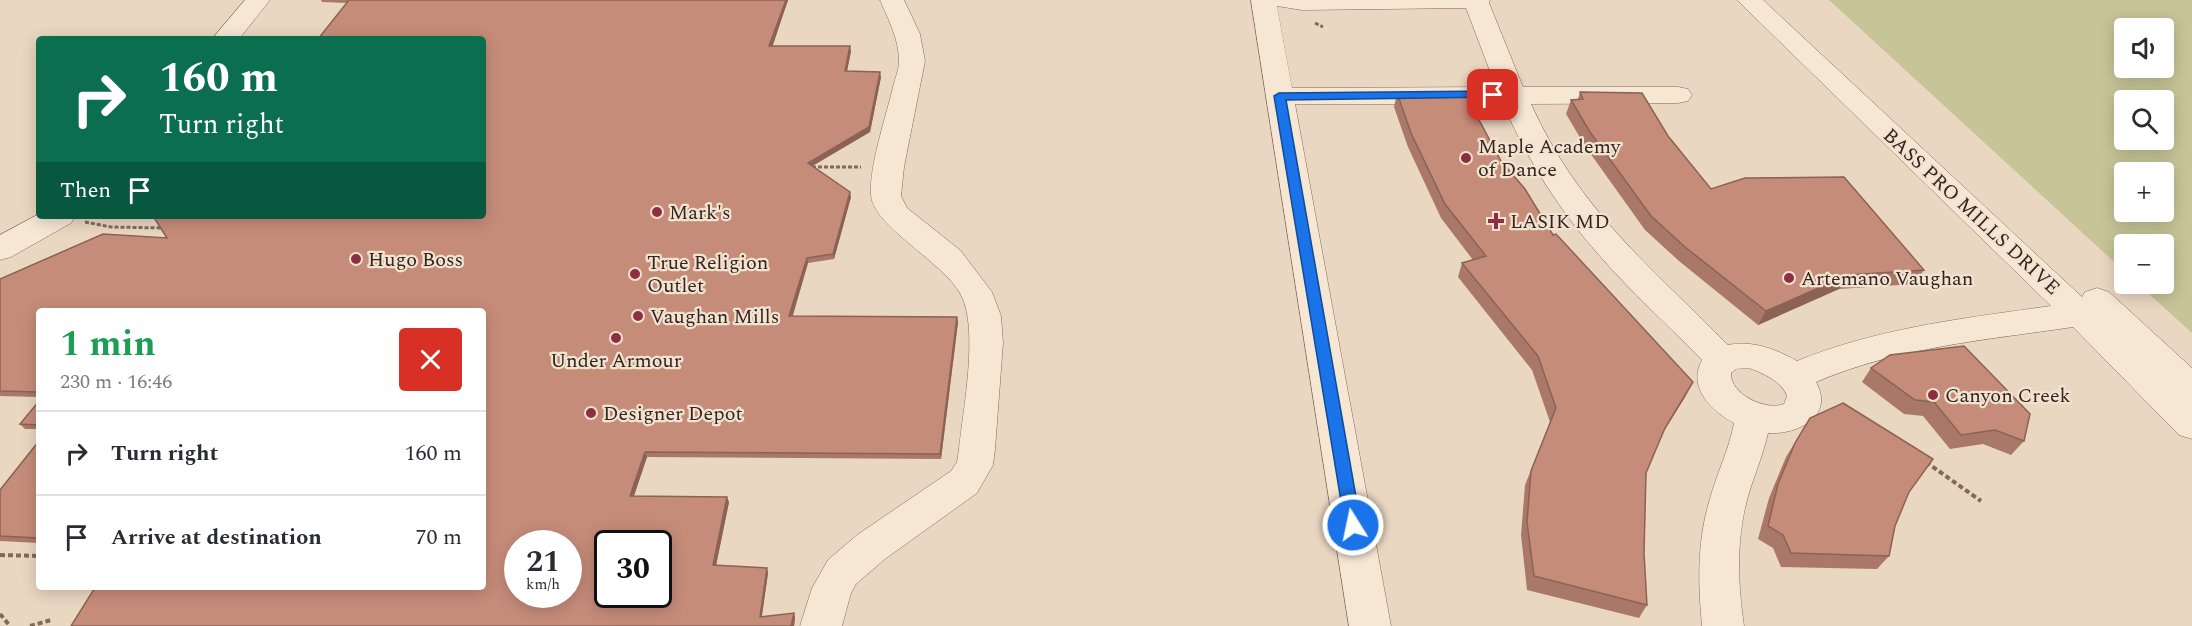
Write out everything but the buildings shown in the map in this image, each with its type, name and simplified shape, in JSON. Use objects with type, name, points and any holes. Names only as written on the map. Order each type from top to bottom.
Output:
[{"type":"street","points":[[228,36],[258,0]]},
{"type":"street","points":[[821,626],[832,588],[842,572],[871,548],[964,482],[971,473],[976,457],[987,343],[984,315],[976,292],[958,267],[902,222],[888,206],[886,196],[889,167],[912,61],[907,34],[892,0]]},
{"type":"street","points":[[1263,0],[1370,626]]},
{"type":"street","points":[[1282,0],[1302,3],[1476,0],[1511,94],[1544,159],[1577,208],[1621,261],[1722,360]]},
{"type":"street","name":"BASS PRO MILLS DRIVE","points":[[1749,0],[2080,314],[2192,425]]},
{"type":"street","name":"BASS PRO MILLS DRIVE","points":[[1775,0],[2192,389]]},
{"type":"street","points":[[1279,96],[1678,95]]},
{"type":"street","points":[[0,249],[55,219]]},
{"type":"street","points":[[1793,377],[1834,360],[1878,346],[1957,330],[2080,314]]},
{"type":"street","points":[[1747,355],[1762,358],[1777,365],[1793,377],[1803,396],[1802,406],[1795,414],[1784,419],[1769,420],[1737,409],[1725,400],[1716,389],[1713,378],[1715,368],[1722,360],[1747,355]]},
{"type":"street","points":[[1723,626],[1718,593],[1719,545],[1728,502],[1750,441],[1753,416]]},
{"type":"path","points":[[802,168],[889,167]]},
{"type":"path","points":[[71,219],[111,226],[166,228]]},
{"type":"path","points":[[1924,461],[1981,501]]},
{"type":"path","points":[[0,555],[36,556]]},
{"type":"path","points":[[0,614],[10,626]]},
{"type":"path","points":[[30,626],[51,621]]},
{"type":"shaded area","points":[[1829,0],[2192,0],[2192,333],[2149,294],[2174,294],[2174,234],[2114,234],[2114,262]]},
{"type":"place","name":"Maple Academy of Dance","points":[[1466,158]]},
{"type":"place","name":"Mark's","points":[[657,212]]},
{"type":"place","name":"LASIK MD","points":[[1496,221]]},
{"type":"place","name":"Hugo Boss","points":[[356,259]]},
{"type":"place","name":"True Religion Outlet","points":[[635,274]]},
{"type":"place","name":"Artemano Vaughan","points":[[1789,278]]},
{"type":"place","name":"Vaughan Mills","points":[[638,316]]},
{"type":"place","name":"Under Armour","points":[[616,338]]},
{"type":"place","name":"Canyon Creek","points":[[1933,395]]},
{"type":"place","name":"Designer Depot","points":[[591,413]]},
{"type":"route","points":[[1353,525],[1279,96],[1493,95]]}]
